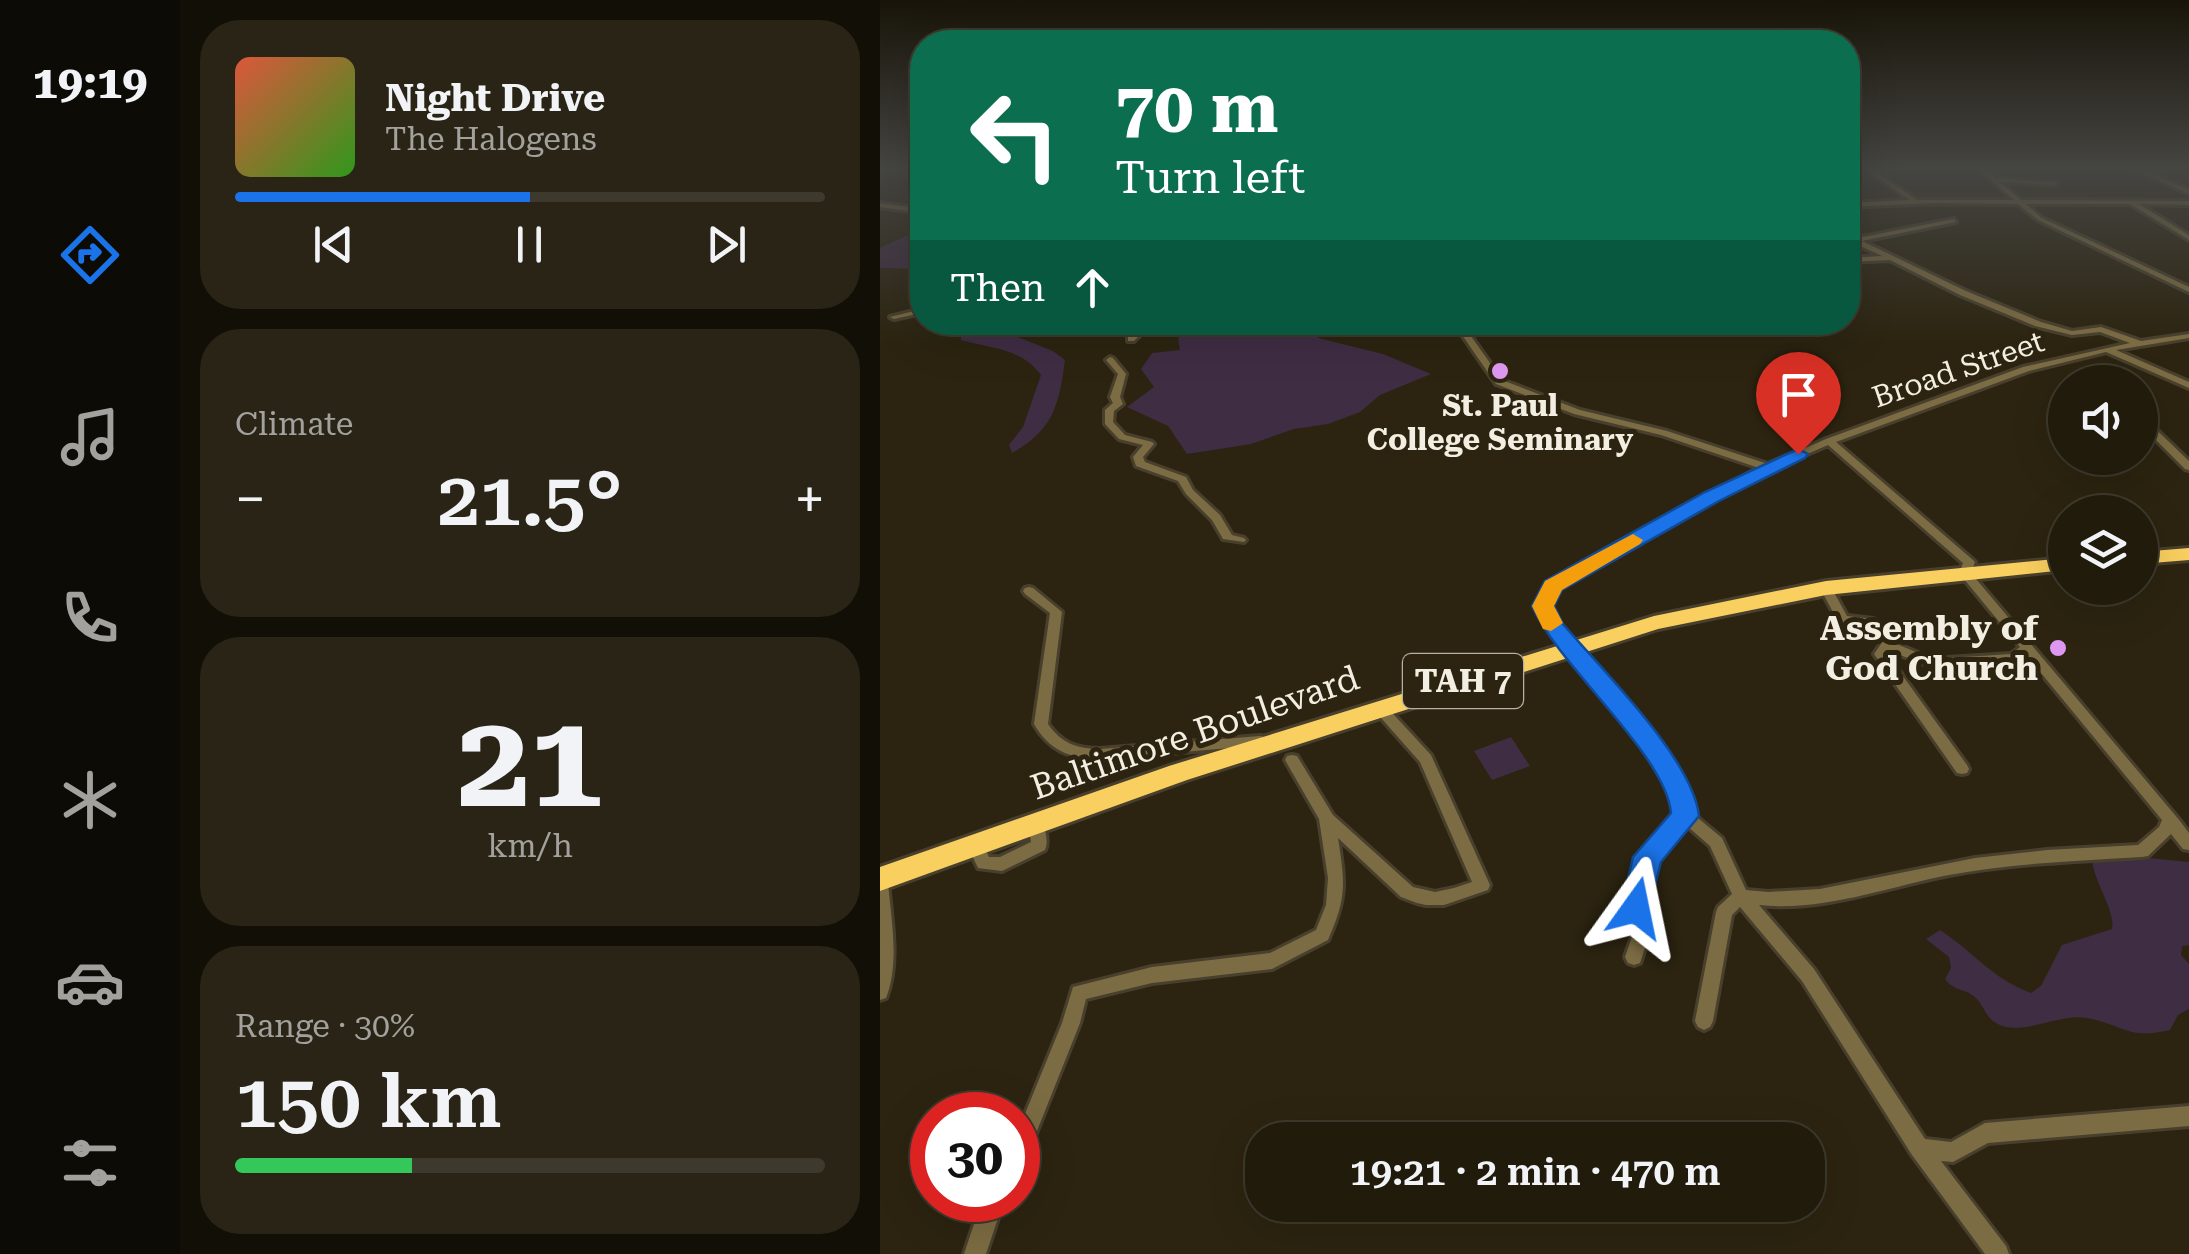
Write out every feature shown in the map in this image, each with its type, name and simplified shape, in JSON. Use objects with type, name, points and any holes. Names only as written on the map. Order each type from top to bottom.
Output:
[{"type":"highway","points":[[2158,557],[2189,554]]},
{"type":"highway","name":"Baltimore Boulevard","points":[[880,881],[1036,824],[1290,748],[1379,707],[1654,623],[1826,588],[2048,566]]},
{"type":"street","points":[[1860,240],[1927,227]]},
{"type":"street","points":[[2056,227],[2189,290]]},
{"type":"street","points":[[1860,245],[2038,324],[2072,333],[2101,330],[2141,344]]},
{"type":"street","points":[[1860,259],[1892,258]]},
{"type":"street","points":[[894,318],[910,314]]},
{"type":"street","points":[[1131,339],[1135,335]]},
{"type":"street","points":[[1467,335],[1498,382],[1577,412],[1664,433],[1768,467]]},
{"type":"street","name":"Broad Street","points":[[1572,646],[1553,626],[1543,606],[1553,586],[1768,467],[2026,369],[2108,349],[2189,336]]},
{"type":"street","points":[[2108,349],[2189,385]]},
{"type":"street","points":[[1110,360],[1122,374],[1115,397],[1118,404],[1110,410],[1108,422],[1122,437],[1149,444],[1138,457],[1140,464],[1182,479],[1184,490],[1220,518],[1227,537],[1240,540]]},
{"type":"street","points":[[2158,437],[2189,468]]},
{"type":"street","points":[[1829,441],[1969,562],[1965,573],[2189,844]]},
{"type":"street","points":[[1826,588],[1844,620],[1880,625],[1889,641],[1880,654],[1962,769]]},
{"type":"street","points":[[1029,591],[1056,612],[1040,724],[1047,736],[1079,754],[1210,747],[1290,748],[1327,818],[1336,878],[1334,906],[1322,935],[1272,961],[1134,978],[1079,993],[1071,1024],[1040,1100]]},
{"type":"street","points":[[1886,645],[1922,660],[1947,664],[2014,658],[2022,651],[2056,685]]},
{"type":"street","points":[[1572,646],[1662,762],[1683,794],[1686,816],[1716,842],[1741,896],[1808,975],[1919,1148],[1998,1254]]},
{"type":"street","points":[[1327,818],[1394,880],[1422,900],[1445,899],[1482,885],[1426,759],[1379,707]]},
{"type":"street","points":[[1634,956],[1645,924],[1636,908],[1647,857],[1686,816]]},
{"type":"street","points":[[1741,896],[1772,902],[1883,884],[1954,867],[2142,851],[2165,831],[2170,820],[2189,844]]},
{"type":"street","points":[[880,881],[885,969],[880,992]]},
{"type":"street","points":[[1704,1022],[1724,912],[1741,896]]},
{"type":"street","points":[[1919,1148],[1953,1152],[1986,1133],[2189,1116]]},
{"type":"street","points":[[975,1254],[986,1222]]},
{"type":"shaded area","points":[[910,234],[910,269],[880,268],[880,248]]},
{"type":"shaded area","points":[[961,335],[1013,335],[1065,360],[1052,415],[1037,435],[1012,453],[1009,445],[1023,427],[1041,375],[1014,354],[961,340]]},
{"type":"shaded area","points":[[1311,335],[1383,354],[1431,374],[1380,395],[1360,412],[1328,424],[1294,429],[1251,444],[1187,454],[1168,426],[1127,407],[1154,387],[1141,369],[1152,353],[1180,350],[1178,338]]},
{"type":"shaded area","points":[[1511,737],[1530,766],[1492,780],[1474,751]]},
{"type":"shaded area","points":[[2108,854],[2189,862],[2189,945],[2182,946],[2181,955],[2189,964],[2189,1009],[2178,1015],[2170,1030],[2135,1032],[2076,1017],[2028,1027],[2006,1027],[1993,1021],[1973,996],[1945,979],[1951,968],[1949,957],[1926,939],[1940,930],[2017,987],[2031,993],[2041,986],[2062,945],[2112,929],[2092,861]]},
{"type":"slow traffic","points":[[1551,623],[1543,606],[1553,586],[1633,540]]},
{"type":"place","name":"St. Paul College Seminary","points":[[1500,371]]},
{"type":"place","name":"Assembly of God Church","points":[[2058,648]]},
{"type":"route","points":[[1636,908],[1647,857],[1686,816],[1683,794],[1650,746],[1553,626],[1543,606],[1553,586],[1712,496],[1798,454]]}]
